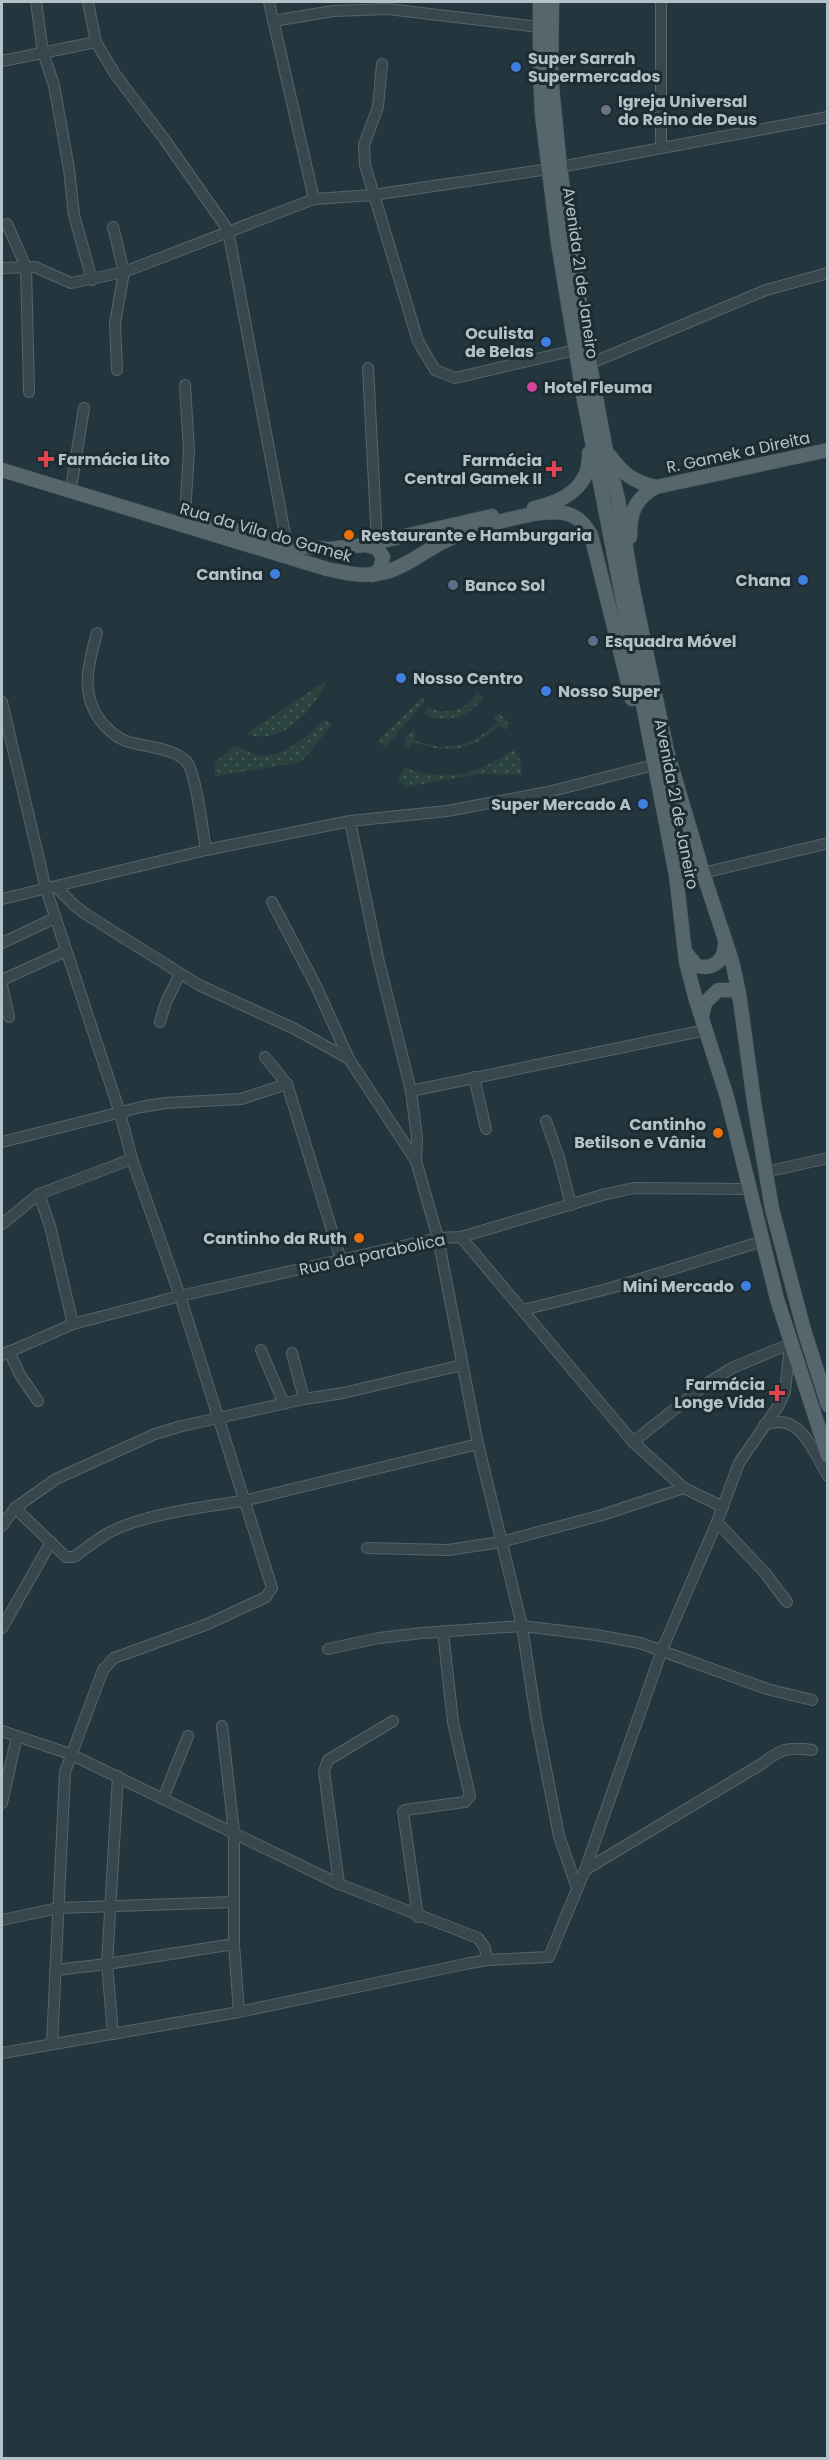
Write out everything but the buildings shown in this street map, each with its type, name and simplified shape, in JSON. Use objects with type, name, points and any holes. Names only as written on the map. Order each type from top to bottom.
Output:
[{"type":"main road","name":"Avenida 21 de Janeiro","points":[[540,2],[542,115],[555,168],[589,364],[618,499],[632,584],[667,751],[739,993],[765,1172],[780,1245],[806,1340],[828,1405]]},
{"type":"main road","name":"Avenida 21 de Janeiro","points":[[552,2],[551,76],[558,243],[584,400],[676,875],[685,952],[704,1025],[727,1096],[790,1344],[828,1456]]},
{"type":"main road","name":"Rua da Vila do Gamek","points":[[2,460],[287,545],[329,549],[371,543],[523,510],[568,496],[585,476],[589,457],[584,400]]},
{"type":"main road","name":"R. Gamek a Direita","points":[[656,487],[828,450]]},
{"type":"main road","points":[[606,451],[621,471],[633,480],[656,487]]},
{"type":"main road","name":"Rua da Vila do Gamek","points":[[2,470],[327,569],[358,575],[371,575],[392,570],[462,534],[493,524],[547,512],[578,518],[591,535],[598,558],[650,765]]},
{"type":"main road","points":[[632,584],[631,515],[637,500],[656,487]]},
{"type":"main road","points":[[371,543],[378,548],[382,557],[380,569],[371,575]]},
{"type":"main road","points":[[650,765],[662,806]]},
{"type":"main road","points":[[685,952],[692,963],[697,966],[710,967],[716,965],[724,954],[725,941]]},
{"type":"main road","points":[[704,1025],[705,1003],[713,993],[726,990],[739,993]]},
{"type":"street","points":[[36,2],[43,52],[54,85],[69,169],[74,215],[92,280]]},
{"type":"street","points":[[88,2],[96,42],[115,74],[228,230],[287,545]]},
{"type":"street","points":[[269,2],[314,199]]},
{"type":"street","points":[[660,2],[661,148]]},
{"type":"street","points":[[273,21],[333,11],[388,9],[539,27]]},
{"type":"street","points":[[2,61],[96,42]]},
{"type":"street","points":[[382,64],[378,106],[364,146],[365,165],[418,341],[435,370],[455,378],[575,350]]},
{"type":"street","points":[[2,268],[35,267],[71,283],[92,280],[124,272],[228,230],[314,199],[373,195],[555,168],[828,117]]},
{"type":"street","points":[[7,224],[26,267],[29,392]]},
{"type":"street","points":[[113,227],[124,272],[115,323],[117,370]]},
{"type":"street","points":[[589,364],[766,290],[828,273]]},
{"type":"street","points":[[368,368],[371,543]]},
{"type":"street","points":[[185,386],[189,450],[185,516]]},
{"type":"street","points":[[72,482],[84,408]]},
{"type":"street","points":[[98,633],[90,657],[88,696],[91,707],[109,730],[125,741],[177,755],[186,761],[192,777],[206,850]]},
{"type":"street","points":[[2,702],[6,738],[51,888],[55,918],[120,1113],[132,1159],[180,1296],[272,1588],[270,1594],[208,1623],[114,1658],[103,1670],[90,1709],[70,1754],[66,1772],[52,2044]]},
{"type":"street","points":[[2,899],[206,850],[350,821],[447,811],[481,805],[548,792],[650,765]]},
{"type":"street","points":[[350,821],[378,958],[411,1090],[417,1138],[416,1161]]},
{"type":"street","points":[[703,873],[828,843]]},
{"type":"street","points":[[51,888],[80,910],[199,985],[295,1029],[349,1059]]},
{"type":"street","points":[[272,902],[316,986],[349,1059],[416,1161],[438,1238],[478,1444],[522,1626],[536,1718],[555,1814],[577,1888]]},
{"type":"street","points":[[2,943],[55,918]]},
{"type":"street","points":[[2,980],[66,951]]},
{"type":"street","points":[[160,1022],[166,1002],[180,974]]},
{"type":"street","points":[[2,985],[9,1017]]},
{"type":"street","points":[[411,1090],[704,1025]]},
{"type":"street","points":[[265,1057],[287,1084],[341,1260]]},
{"type":"street","points":[[474,1077],[486,1129]]},
{"type":"street","points":[[2,1142],[165,1103],[241,1099],[287,1084]]},
{"type":"street","points":[[546,1121],[559,1158],[570,1205]]},
{"type":"street","points":[[765,1172],[828,1158]]},
{"type":"street","points":[[2,1224],[39,1194],[132,1159]]},
{"type":"street","name":"Rua da parabolica","points":[[5,1353],[73,1324],[180,1296],[438,1238],[461,1237],[634,1188],[749,1189]]},
{"type":"street","points":[[39,1194],[50,1226],[73,1324]]},
{"type":"street","points":[[461,1237],[633,1442],[684,1488],[723,1507]]},
{"type":"street","points":[[523,1310],[611,1288],[763,1241]]},
{"type":"street","points":[[2,2053],[240,2012],[487,1960],[549,1957],[585,1870],[662,1650],[740,1463],[779,1405],[785,1392],[790,1344],[734,1367],[709,1382],[633,1442]]},
{"type":"street","points":[[261,1350],[284,1404]]},
{"type":"street","points":[[5,1353],[38,1401]]},
{"type":"street","points":[[292,1353],[304,1399]]},
{"type":"street","points":[[2,1527],[15,1508],[56,1479],[155,1434],[304,1399],[343,1394],[462,1365]]},
{"type":"street","points":[[764,1425],[778,1420],[793,1425],[807,1440],[828,1476]]},
{"type":"street","points":[[15,1508],[66,1557],[74,1557],[108,1533],[130,1524],[243,1501],[478,1444]]},
{"type":"street","points":[[367,1548],[448,1550],[501,1542],[602,1515],[684,1488]]},
{"type":"street","points":[[717,1522],[765,1573],[787,1602]]},
{"type":"street","points":[[2,1628],[51,1542]]},
{"type":"street","points":[[328,1649],[379,1638],[522,1626],[640,1643],[767,1689],[812,1700]]},
{"type":"street","points":[[418,1917],[403,1812],[440,1804],[465,1802],[470,1796],[453,1722],[443,1632]]},
{"type":"street","points":[[339,1884],[325,1765],[328,1760],[393,1721]]},
{"type":"street","points":[[222,1726],[234,1832],[234,1944],[240,2012]]},
{"type":"street","points":[[2,1731],[70,1754],[339,1884],[418,1917],[478,1938],[485,1948],[487,1960]]},
{"type":"street","points":[[163,1799],[188,1736]]},
{"type":"street","points":[[2,1803],[18,1737]]},
{"type":"street","points":[[585,1870],[760,1765],[774,1753],[788,1748],[812,1750]]},
{"type":"street","points":[[113,2034],[107,1964],[118,1776]]},
{"type":"street","points":[[2,1920],[58,1908],[234,1902]]},
{"type":"street","points":[[55,1970],[234,1944]]},
{"type":"green space","points":[[327,680],[314,703],[295,723],[272,735],[246,734]]},
{"type":"green space","points":[[477,693],[484,697],[465,714],[441,719],[424,714],[428,708],[450,711],[462,708]]},
{"type":"green space","points":[[422,698],[425,701],[385,748],[378,740]]},
{"type":"green space","points":[[499,714],[507,720],[508,727],[505,730],[500,725],[490,734],[470,745],[449,749],[413,742],[409,748],[405,745],[406,737],[413,730],[416,732],[414,740],[438,746],[459,745],[488,731],[498,723],[493,717]]},
{"type":"green space","points":[[325,719],[332,725],[301,762],[215,776],[215,762],[235,746],[256,755],[275,754],[303,739]]},
{"type":"green space","points":[[513,750],[520,761],[521,775],[478,774],[406,787],[398,779],[405,767],[434,775],[461,774],[487,765]]},
{"type":"place","name":"Super Sarrah Supermercados","points":[[516,67]]},
{"type":"place","name":"Igreja Universal do Reino de Deus","points":[[606,110]]},
{"type":"place","name":"Oculista de Belas","points":[[546,342]]},
{"type":"place","name":"Hotel Fleuma","points":[[532,387]]},
{"type":"place","name":"Farmácia Lito","points":[[46,459]]},
{"type":"place","name":"Farmácia Central Gamek II","points":[[554,469]]},
{"type":"place","name":"Restaurante e Hamburgaria","points":[[349,535]]},
{"type":"place","name":"Cantina","points":[[275,574]]},
{"type":"place","name":"Chana","points":[[803,580]]},
{"type":"place","name":"Banco Sol","points":[[453,585]]},
{"type":"place","name":"Esquadra Móvel","points":[[593,641]]},
{"type":"place","name":"Nosso Centro","points":[[401,678]]},
{"type":"place","name":"Nosso Super","points":[[546,691]]},
{"type":"place","name":"Super Mercado A","points":[[643,804]]},
{"type":"place","name":"Cantinho Betilson e Vânia","points":[[718,1133]]},
{"type":"place","name":"Cantinho da Ruth","points":[[359,1238]]},
{"type":"place","name":"Mini Mercado","points":[[746,1286]]},
{"type":"place","name":"Farmácia Longe Vida","points":[[777,1393]]}]
